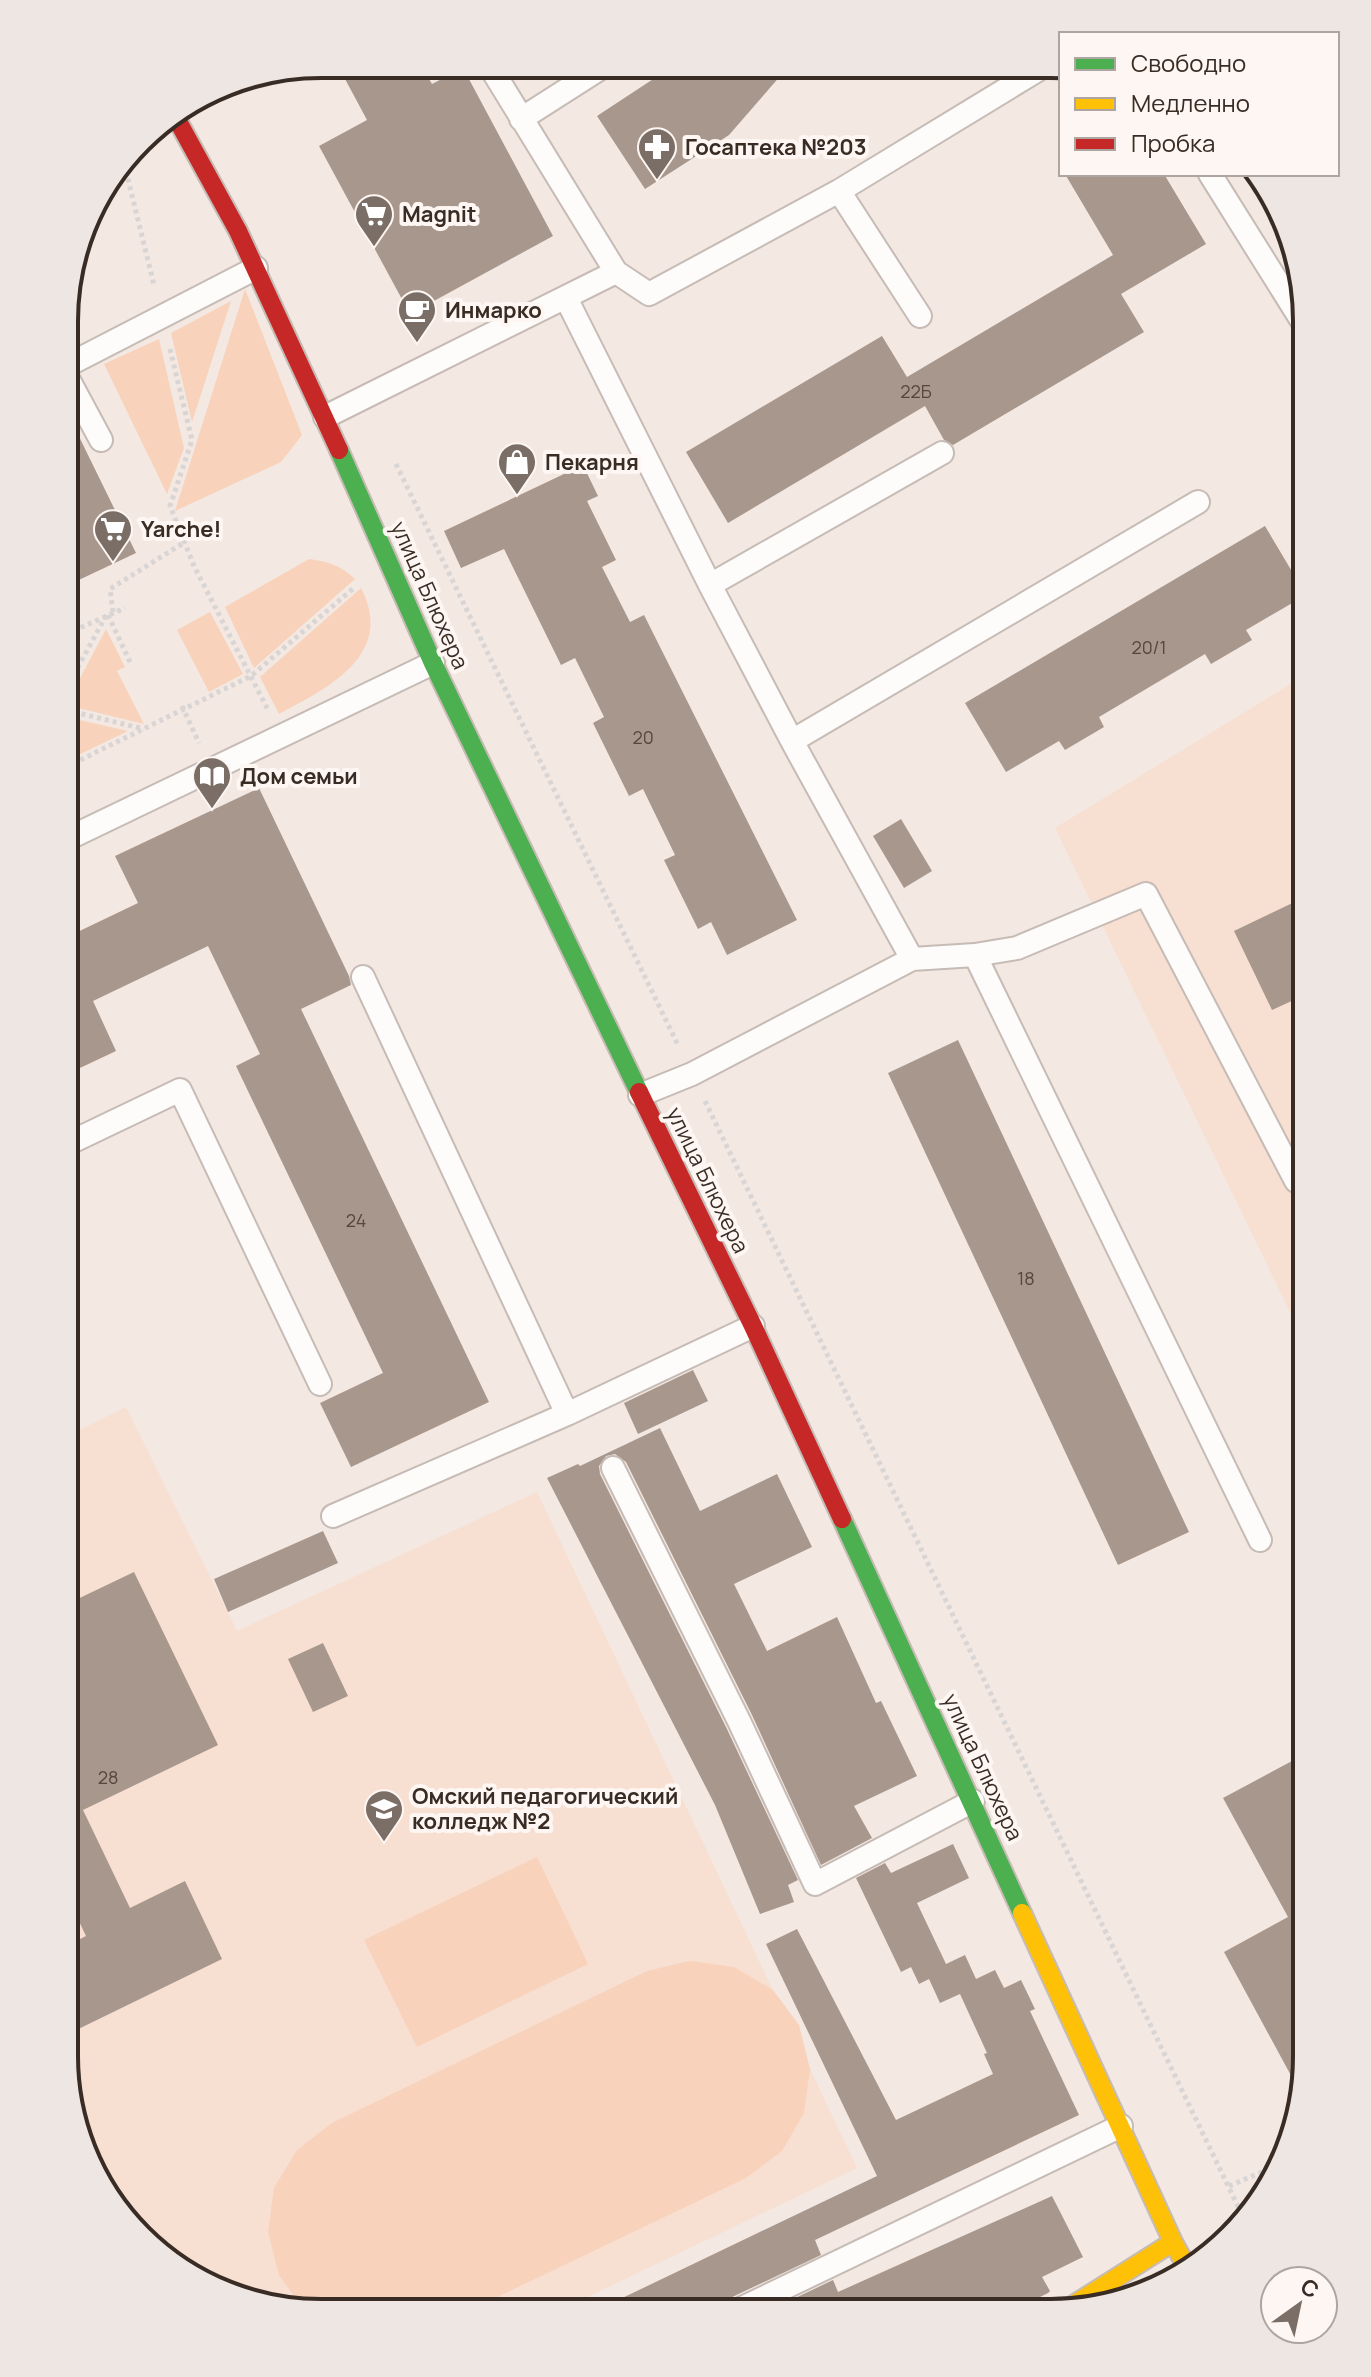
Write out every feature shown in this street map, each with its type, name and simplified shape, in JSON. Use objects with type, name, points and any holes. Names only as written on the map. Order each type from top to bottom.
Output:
[{"type":"street","name":"улица Блюхера","points":[[179,124],[256,268],[433,663],[753,1326],[1183,2259]]},
{"type":"street","points":[[1088,2296],[1173,2242]]},
{"type":"lane","points":[[497,78],[616,272],[649,294],[839,191],[1025,78]]},
{"type":"lane","points":[[521,119],[585,78]]},
{"type":"lane","points":[[1211,176],[1292,305]]},
{"type":"lane","points":[[839,191],[920,316]]},
{"type":"lane","points":[[78,360],[256,268]]},
{"type":"lane","points":[[325,417],[616,272]]},
{"type":"lane","points":[[566,298],[710,585],[912,959]]},
{"type":"lane","points":[[78,397],[101,440]]},
{"type":"lane","points":[[710,585],[942,453]]},
{"type":"lane","points":[[792,741],[1198,502]]},
{"type":"lane","points":[[78,834],[433,663]]},
{"type":"lane","points":[[640,1095],[692,1074],[912,959],[975,955],[1017,948],[1146,894],[1293,1174]]},
{"type":"lane","points":[[975,955],[1260,1540]]},
{"type":"lane","points":[[363,977],[567,1414]]},
{"type":"lane","points":[[78,1139],[180,1090],[320,1384]]},
{"type":"lane","points":[[333,1516],[567,1414],[753,1326]]},
{"type":"lane","points":[[613,1468],[739,1721],[815,1884],[973,1801]]},
{"type":"lane","points":[[761,2299],[1121,2126]]},
{"type":"path","points":[[127,175],[192,440],[170,506],[194,566],[281,737]]},
{"type":"path","points":[[390,452],[1239,2208]]},
{"type":"path","points":[[131,664],[110,613],[110,589],[185,542]]},
{"type":"path","points":[[78,761],[251,676],[362,581]]},
{"type":"path","points":[[78,628],[125,608]]},
{"type":"path","points":[[78,668],[110,613]]},
{"type":"path","points":[[78,713],[145,729]]},
{"type":"path","points":[[1229,2186],[1264,2171]]},
{"type":"shaded area","points":[[245,289],[302,435],[281,462],[175,511]]},
{"type":"shaded area","points":[[231,301],[192,422],[171,333]]},
{"type":"shaded area","points":[[159,339],[184,448],[167,494],[104,364]]},
{"type":"shaded area","points":[[309,559],[334,565],[355,579],[254,668],[225,607]]},
{"type":"shaded area","points":[[361,588],[369,612],[370,632],[363,650],[335,680],[279,714],[260,677]]},
{"type":"shaded area","points":[[210,612],[243,674],[209,692],[177,630]]},
{"type":"shaded area","points":[[106,629],[125,667],[117,671],[144,724],[78,708],[78,682]]},
{"type":"shaded area","points":[[1293,683],[1292,1317],[1055,828]]},
{"type":"shaded area","points":[[78,720],[128,731],[78,755]]},
{"type":"shaded area","name":"Омский педагогический колледж №2","points":[[126,1407],[237,1631],[537,1492],[857,2168],[583,2299],[289,2297],[243,2286],[214,2274],[161,2239],[138,2216],[103,2163],[91,2134],[79,2072],[78,1431]]},
{"type":"shaded area","points":[[537,1857],[588,1964],[417,2047],[364,1940]]},
{"type":"shaded area","points":[[690,1961],[734,1967],[773,1990],[799,2025],[810,2069],[804,2113],[782,2151],[746,2178],[493,2299],[295,2297],[279,2275],[268,2232],[274,2188],[297,2150],[332,2123],[647,1971]]},
{"type":"building","points":[[344,78],[429,78],[432,84],[444,78],[468,78],[553,236],[410,314],[319,146],[367,120]]},
{"type":"building","points":[[655,78],[778,78],[729,135],[645,189],[597,116]]},
{"type":"building","points":[[1066,176],[1165,176],[1206,244],[1121,294],[1144,332],[953,445],[944,440],[925,406],[728,523],[686,452],[882,336],[907,377],[1113,255]]},
{"type":"building","points":[[78,435],[136,553],[78,580]]},
{"type":"building","points":[[583,465],[598,496],[587,501],[616,560],[602,567],[630,622],[644,615],[797,920],[727,955],[711,922],[698,929],[664,860],[675,855],[643,789],[629,796],[593,723],[604,717],[575,658],[561,665],[504,549],[461,568],[444,531]]},
{"type":"building","points":[[1265,526],[1293,573],[1293,603],[1246,630],[1252,640],[1211,664],[1205,654],[1099,717],[1104,727],[1065,750],[1059,741],[1006,772],[965,703]]},
{"type":"building","points":[[259,788],[351,985],[301,1009],[489,1402],[351,1467],[320,1403],[383,1373],[236,1066],[260,1054],[208,946],[93,1001],[116,1051],[78,1069],[78,932],[138,903],[115,856]]},
{"type":"building","points":[[901,819],[932,871],[904,888],[873,836]]},
{"type":"building","points":[[1293,903],[1293,1001],[1272,1010],[1234,931]]},
{"type":"building","points":[[958,1040],[1189,1532],[1118,1565],[888,1073]]},
{"type":"building","points":[[693,1370],[708,1401],[638,1434],[624,1403]]},
{"type":"building","points":[[660,1428],[700,1511],[777,1474],[812,1547],[734,1584],[767,1651],[837,1617],[876,1703],[881,1701],[917,1776],[854,1806],[872,1838],[821,1865],[752,1715],[626,1462],[615,1454],[606,1456],[599,1466],[600,1474],[798,1880],[788,1885],[794,1902],[760,1914],[715,1805],[547,1478]]},
{"type":"building","points":[[323,1531],[338,1563],[228,1612],[214,1579]]},
{"type":"building","points":[[134,1572],[218,1745],[83,1810],[130,1908],[185,1881],[222,1959],[78,2029],[78,1940],[86,1936],[78,1919],[78,1599]]},
{"type":"building","points":[[323,1643],[348,1696],[313,1712],[288,1659]]},
{"type":"building","points":[[1292,1761],[1291,2076],[1224,1952],[1288,1917],[1223,1798]]},
{"type":"building","points":[[953,1844],[969,1878],[917,1903],[946,1964],[965,1955],[976,1979],[995,1970],[1004,1988],[1021,1980],[1035,2009],[1030,2011],[1079,2115],[815,2240],[821,2255],[728,2299],[620,2299],[877,2176],[766,1944],[797,1929],[896,2120],[993,2074],[984,2054],[987,2053],[960,1994],[940,2003],[929,1979],[919,1984],[911,1967],[901,1972],[856,1878],[885,1863],[891,1873]]},
{"type":"building","points":[[1052,2196],[1083,2257],[1042,2277],[1050,2291],[1036,2299],[793,2299],[833,2280],[838,2292]]},
{"type":"traffic: fast","points":[[339,450],[433,663],[639,1092]]},
{"type":"traffic: fast","points":[[842,1519],[1022,1913]]},
{"type":"traffic: slow","points":[[1022,1913],[1183,2259]]},
{"type":"traffic: slow","points":[[1088,2296],[1173,2242]]},
{"type":"traffic: jam","points":[[179,124],[238,231],[339,450]]},
{"type":"traffic: jam","points":[[639,1092],[753,1326],[842,1519]]},
{"type":"place","name":"Госаптека №203","points":[[657,181]]},
{"type":"place","name":"Magnit","points":[[374,248]]},
{"type":"place","name":"Инмарко","points":[[417,344]]},
{"type":"place","name":"Пекарня","points":[[517,496]]},
{"type":"place","name":"Yarche!","points":[[113,563]]},
{"type":"place","name":"Дом семьи","points":[[212,810]]},
{"type":"place","name":"Омский педагогический колледж №2","points":[[384,1843]]}]
